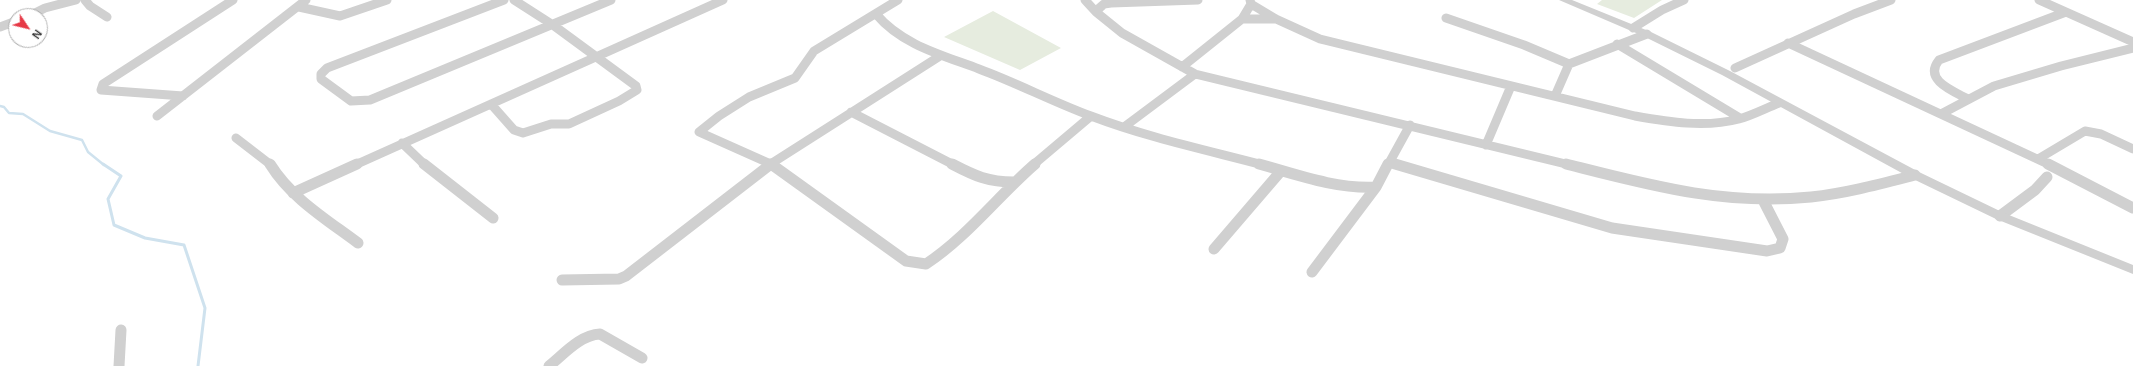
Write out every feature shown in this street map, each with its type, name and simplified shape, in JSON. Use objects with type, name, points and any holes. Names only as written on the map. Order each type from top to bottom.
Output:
[{"type":"street","points":[[45,8],[76,0]]},
{"type":"street","points":[[85,0],[90,6],[106,17]]},
{"type":"street","points":[[183,96],[110,92],[101,90],[103,84],[233,0]]},
{"type":"street","points":[[157,116],[299,7],[306,0]]},
{"type":"street","points":[[299,7],[340,16],[388,0]]},
{"type":"street","points":[[504,0],[327,68],[321,74],[321,79],[351,100],[370,100],[393,92],[611,0]]},
{"type":"street","points":[[491,104],[514,130],[523,133],[551,124],[569,124],[619,101],[636,90],[636,86],[597,57],[553,25],[514,0]]},
{"type":"street","points":[[293,193],[723,0]]},
{"type":"street","points":[[898,0],[879,17],[863,22],[814,51],[806,58],[800,74],[793,79],[764,90],[746,100],[699,132],[771,164],[906,261],[926,264],[944,252],[1014,182],[1091,116]]},
{"type":"street","points":[[1085,0],[1115,29],[1195,74],[1410,125],[1679,192],[1713,198],[1763,200],[1829,195],[1915,175]]},
{"type":"street","points":[[1096,11],[1104,4],[1111,3],[1198,0]]},
{"type":"street","points":[[1564,0],[1647,34],[1726,74],[1915,175],[2000,216],[2133,270]]},
{"type":"street","points":[[1633,28],[1684,0]]},
{"type":"street","points":[[1734,68],[1788,43],[1891,0]]},
{"type":"street","points":[[2039,0],[2133,42]]},
{"type":"street","points":[[1182,67],[1242,19],[1251,2],[1276,20],[1320,39],[1511,86],[1654,119],[1692,123],[1714,122],[1740,118],[1779,103]]},
{"type":"street","points":[[1968,99],[1937,80],[1932,74],[1932,69],[1939,60],[2066,12]]},
{"type":"street","points":[[879,17],[906,39],[940,56],[979,68],[1091,116],[1124,128],[1281,171],[1354,188],[1376,187]]},
{"type":"street","points":[[1446,18],[1524,45],[1569,64]]},
{"type":"street","points":[[1242,19],[1276,20]]},
{"type":"street","points":[[1556,96],[1569,64],[1617,44],[1647,34]]},
{"type":"street","points":[[1788,43],[2038,159],[2133,208]]},
{"type":"street","points":[[1617,44],[1740,118]]},
{"type":"street","points":[[1941,114],[1994,86],[2061,66],[2133,48]]},
{"type":"street","points":[[562,280],[619,279],[626,276],[771,164],[940,56]]},
{"type":"street","points":[[1124,128],[1195,74]]},
{"type":"street","points":[[1486,145],[1511,86]]},
{"type":"street","points":[[851,112],[978,178],[995,182],[1014,182]]},
{"type":"street","points":[[1312,272],[1376,187],[1410,125]]},
{"type":"street","points":[[2038,159],[2085,131],[2101,134],[2133,149]]},
{"type":"street","points":[[236,138],[270,164],[280,180],[303,202],[358,243]]},
{"type":"street","points":[[402,143],[418,160],[493,218]]},
{"type":"street","points":[[1390,163],[1612,228],[1774,251],[1780,248],[1783,239],[1763,200]]},
{"type":"street","points":[[1214,250],[1281,171]]},
{"type":"street","points":[[2000,216],[2035,190],[2047,177]]},
{"type":"street","points":[[119,366],[121,330]]},
{"type":"street","points":[[549,366],[587,336],[595,333],[600,334],[642,358]]},
{"type":"shaded area","points":[[1602,0],[1662,0],[1634,18],[1597,4]]},
{"type":"shaded area","points":[[993,11],[1061,48],[1020,70],[944,37]]},
{"type":"waterway","points":[[0,106],[4,107],[9,113],[23,114],[50,131],[82,140],[88,152],[104,165]]},
{"type":"waterway","points":[[103,164],[121,176],[108,199],[114,225],[145,238],[184,245],[205,308],[198,366]]}]
